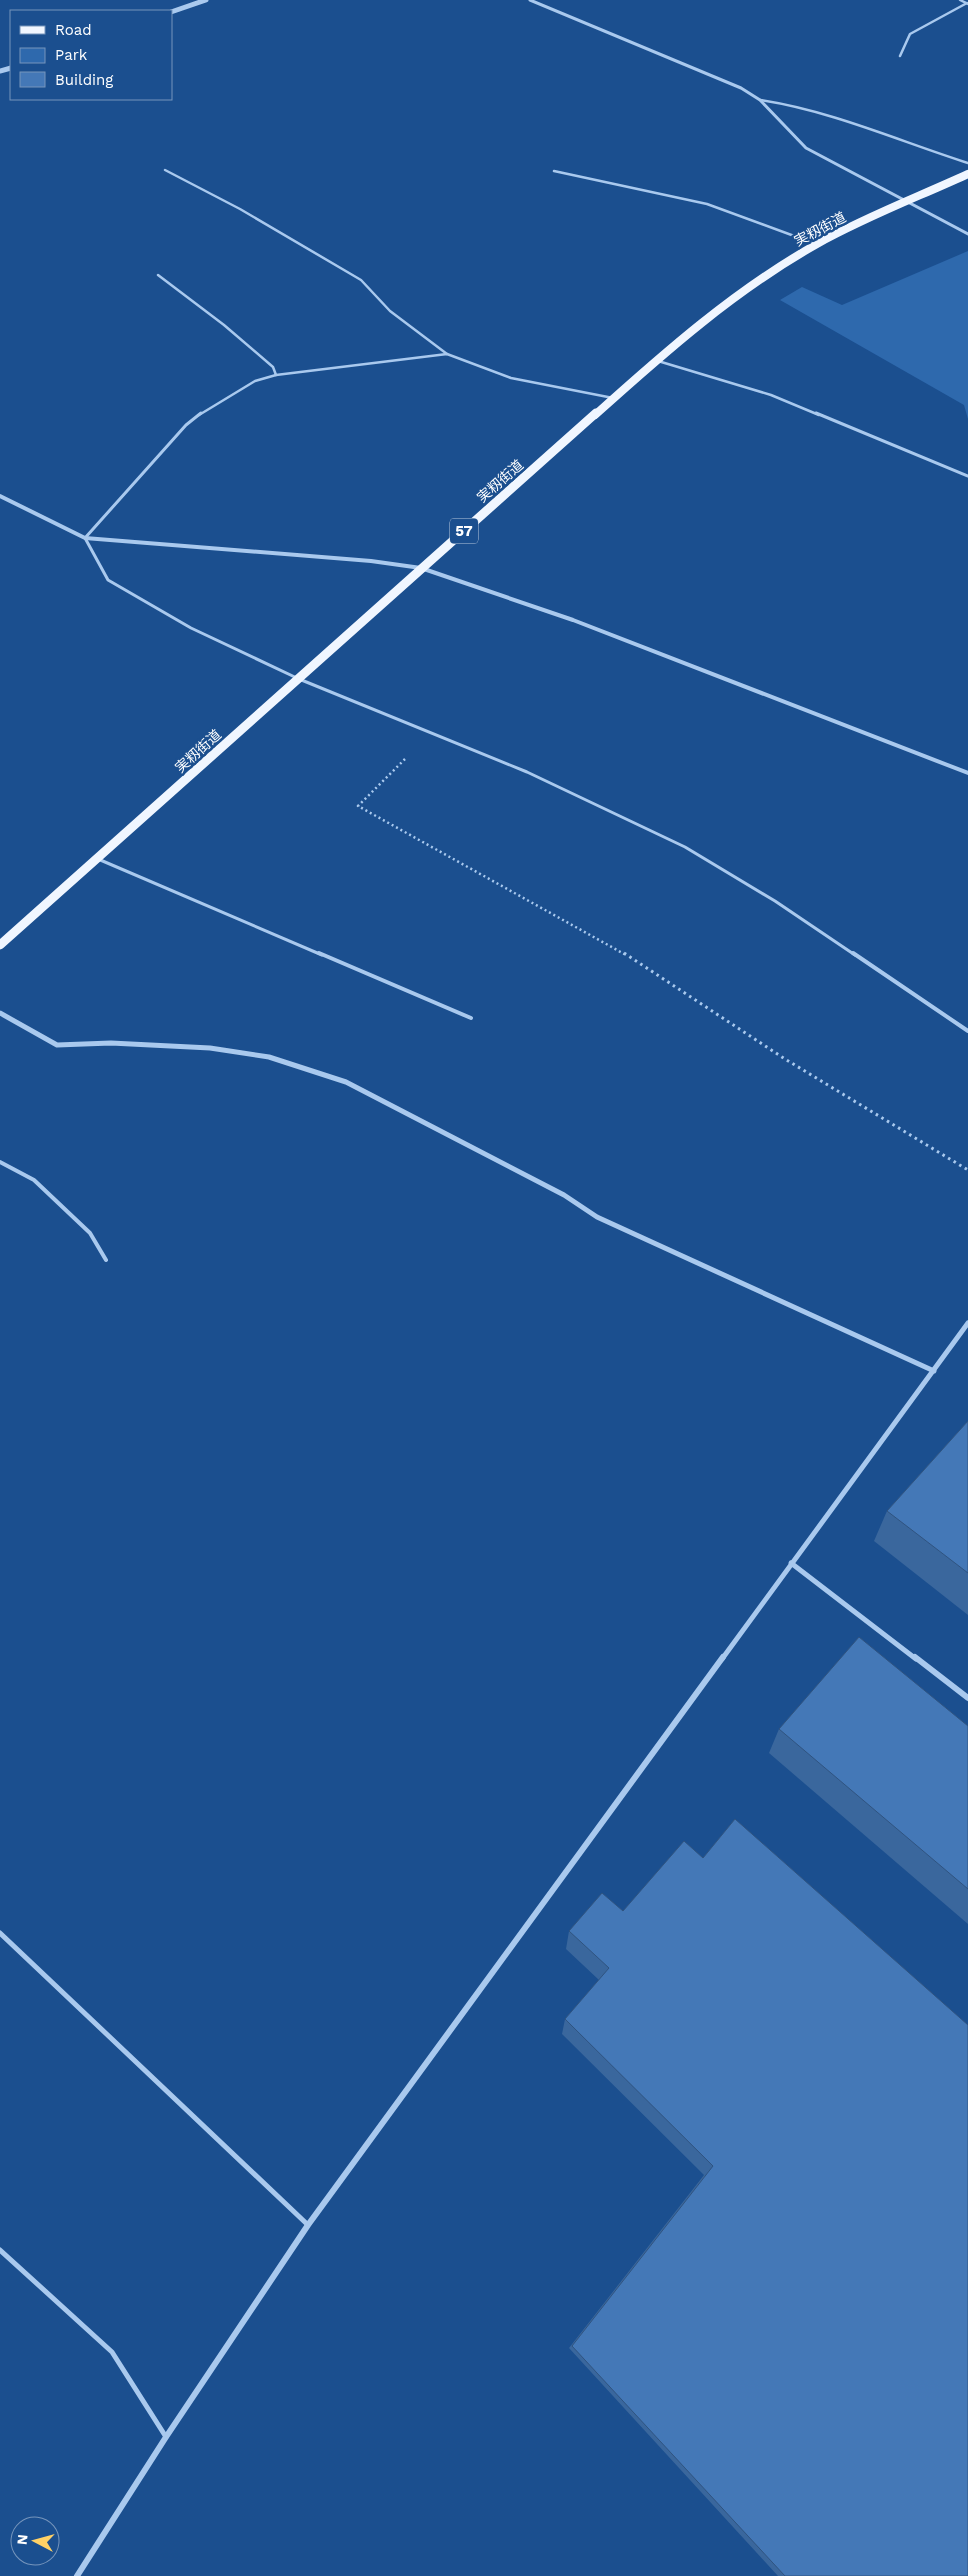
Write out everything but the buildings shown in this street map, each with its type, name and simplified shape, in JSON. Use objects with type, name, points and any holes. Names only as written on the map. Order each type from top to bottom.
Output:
[{"type":"main road","name":"実籾街道","points":[[0,945],[656,360],[743,291],[817,244],[968,174]]},
{"type":"street","points":[[172,12],[206,0]]},
{"type":"street","points":[[530,0],[741,88],[760,100],[806,148],[968,234]]},
{"type":"street","points":[[0,496],[84,538],[371,562],[421,568],[573,620],[968,773]]},
{"type":"street","points":[[0,1013],[57,1045],[111,1043],[210,1048],[269,1057],[346,1082],[564,1195],[596,1217],[934,1371]]},
{"type":"street","points":[[77,2576],[166,2437],[308,2225],[968,1323]]},
{"type":"street","points":[[791,1563],[968,1698]]},
{"type":"lane","points":[[960,0],[968,3]]},
{"type":"lane","points":[[900,56],[910,34],[968,3]]},
{"type":"lane","points":[[760,100],[787,104],[874,129],[904,143],[968,163]]},
{"type":"lane","points":[[165,170],[240,210],[361,280],[371,292],[408,326],[447,354],[511,378],[614,398]]},
{"type":"lane","points":[[554,171],[707,204],[817,244]]},
{"type":"lane","points":[[158,275],[273,366],[276,375]]},
{"type":"lane","points":[[447,354],[276,375],[255,382],[218,402],[186,426],[123,498],[84,538],[108,580],[192,628],[299,679],[527,772],[685,847],[775,901],[968,1032]]},
{"type":"lane","points":[[656,360],[771,394],[968,476]]},
{"type":"lane","points":[[98,858],[471,1018]]},
{"type":"lane","points":[[0,1162],[34,1180],[90,1233],[106,1260]]},
{"type":"lane","points":[[0,1932],[308,2225]]},
{"type":"lane","points":[[0,2250],[112,2352],[166,2437]]},
{"type":"path","points":[[431,733],[358,806],[636,960],[785,1059],[968,1170]]},
{"type":"green space","points":[[968,251],[968,419],[964,405],[780,300],[802,287],[842,305]]}]
